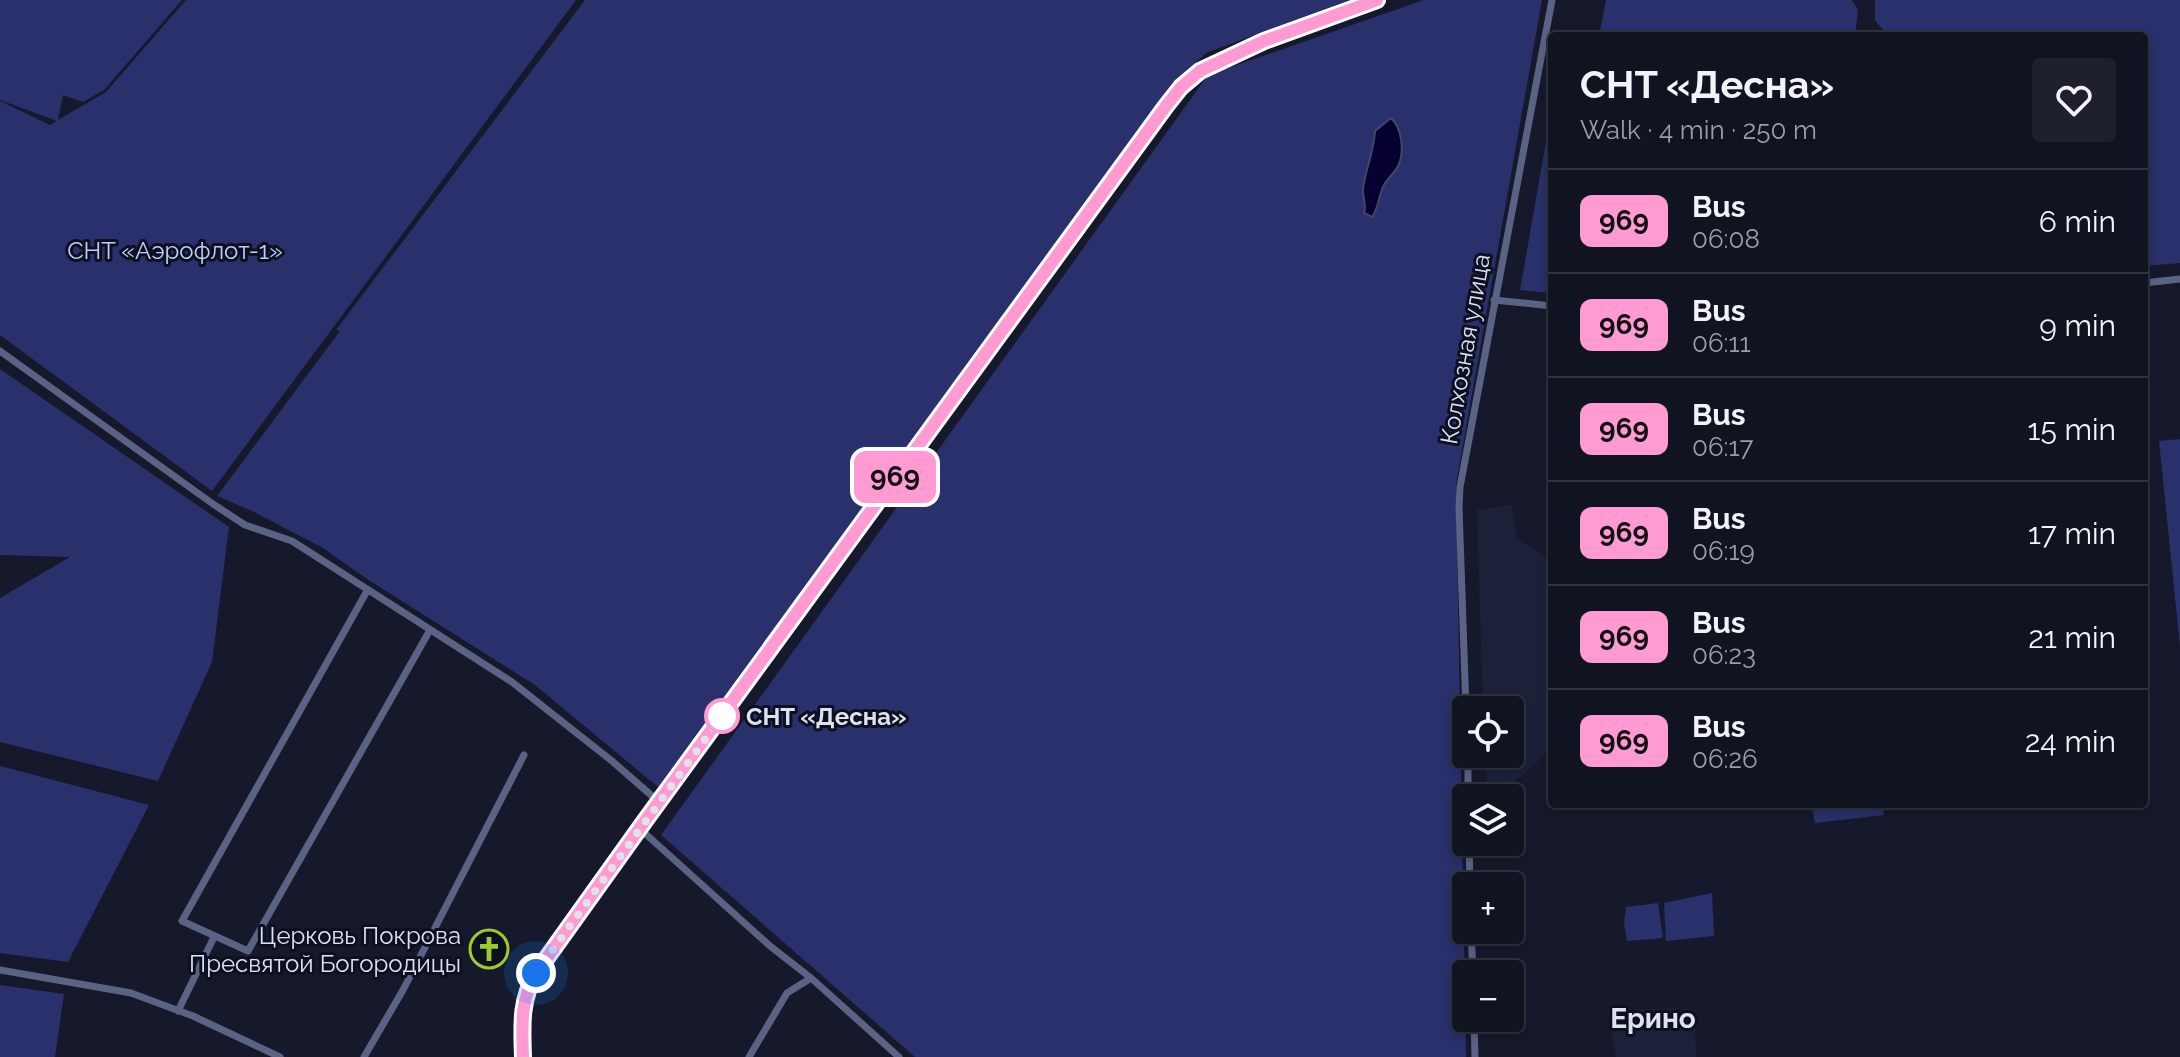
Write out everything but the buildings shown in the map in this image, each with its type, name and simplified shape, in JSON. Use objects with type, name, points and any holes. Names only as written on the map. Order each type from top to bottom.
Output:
[{"type":"street","points":[[523,1057],[522,1019],[527,988],[639,828],[1142,136],[1181,87],[1200,71],[1264,41],[1377,0]]},
{"type":"street","name":"Колхозная улица","points":[[1466,696],[1460,487],[1552,0]]},
{"type":"street","points":[[2148,283],[2180,279]]},
{"type":"street","points":[[1494,300],[1548,306]]},
{"type":"street","points":[[0,351],[245,525],[292,541],[512,682],[659,802]]},
{"type":"street","points":[[367,591],[182,921],[248,951],[430,630]]},
{"type":"street","points":[[364,1057],[403,990],[524,755]]},
{"type":"street","points":[[639,828],[899,1057]]},
{"type":"street","points":[[178,1011],[214,937]]},
{"type":"street","points":[[0,970],[131,993],[280,1057]]},
{"type":"street","points":[[749,1057],[787,993],[811,978]]},
{"type":"street","points":[[1474,1032],[1475,1057]]},
{"type":"shaded area","points":[[1391,118],[1400,134],[1401,154],[1398,166],[1383,187],[1372,217],[1364,213],[1364,181],[1375,131]]},
{"type":"shaded area","points":[[1512,505],[1517,539],[1548,557],[1548,752],[1512,784],[1486,784],[1485,768],[1524,768],[1524,696],[1483,696],[1477,510]]},
{"type":"shaded area","points":[[1676,1008],[1677,1020],[1695,1023],[1696,1057],[1616,1057],[1608,1011]]},
{"type":"green space","name":"СНТ «Аэрофлот-1»","points":[[0,0],[182,0],[104,90],[83,102],[63,95],[58,120],[106,92],[186,0],[576,0],[212,491],[0,335],[0,101],[50,125],[57,121],[0,100]]},
{"type":"green space","points":[[585,0],[1349,0],[1206,53],[1186,72],[1140,128],[658,787],[535,685],[323,548],[217,496],[340,331],[336,330]]},
{"type":"green space","name":"СНТ «Десна»","points":[[1424,0],[1542,0],[1456,484],[1460,696],[1452,696],[1452,768],[1461,768],[1461,784],[1452,784],[1452,856],[1462,856],[1463,872],[1452,872],[1452,944],[1464,944],[1464,960],[1452,960],[1452,1032],[1466,1032],[1466,1057],[915,1057],[661,835],[1208,75]]},
{"type":"green space","points":[[1606,0],[1852,0],[1858,10],[1855,32],[1600,32]]},
{"type":"green space","points":[[1875,0],[2180,0],[2180,263],[2148,266],[2148,32],[1885,32],[1875,20]]},
{"type":"green space","points":[[1548,130],[1548,293],[1520,290]]},
{"type":"green space","points":[[0,369],[229,527],[212,662],[158,781],[0,742],[0,598],[70,557],[0,555]]},
{"type":"green space","points":[[2180,439],[2180,646],[2159,441]]},
{"type":"green space","points":[[0,766],[149,805],[68,962],[0,953]]},
{"type":"green space","points":[[1812,808],[1883,808],[1884,815],[1815,823]]},
{"type":"green space","points":[[1712,893],[1714,936],[1666,941],[1664,903]]},
{"type":"green space","points":[[1658,903],[1663,938],[1627,941],[1624,923],[1626,907]]},
{"type":"green space","points":[[0,985],[64,994],[55,1057],[0,1057]]},
{"type":"bus line","name":"969","points":[[523,1057],[523,1003],[536,973],[1151,124],[1181,87],[1200,71],[1264,41],[1377,0]]},
{"type":"place","name":"СНТ «Десна»","points":[[722,716]]},
{"type":"place","name":"Церковь Покрова Пресвятой Богородицы","points":[[489,949]]},
{"type":"district","name":"Ерино","points":[[1653,1018]]},
{"type":"route","points":[[536,973],[722,716]]}]
